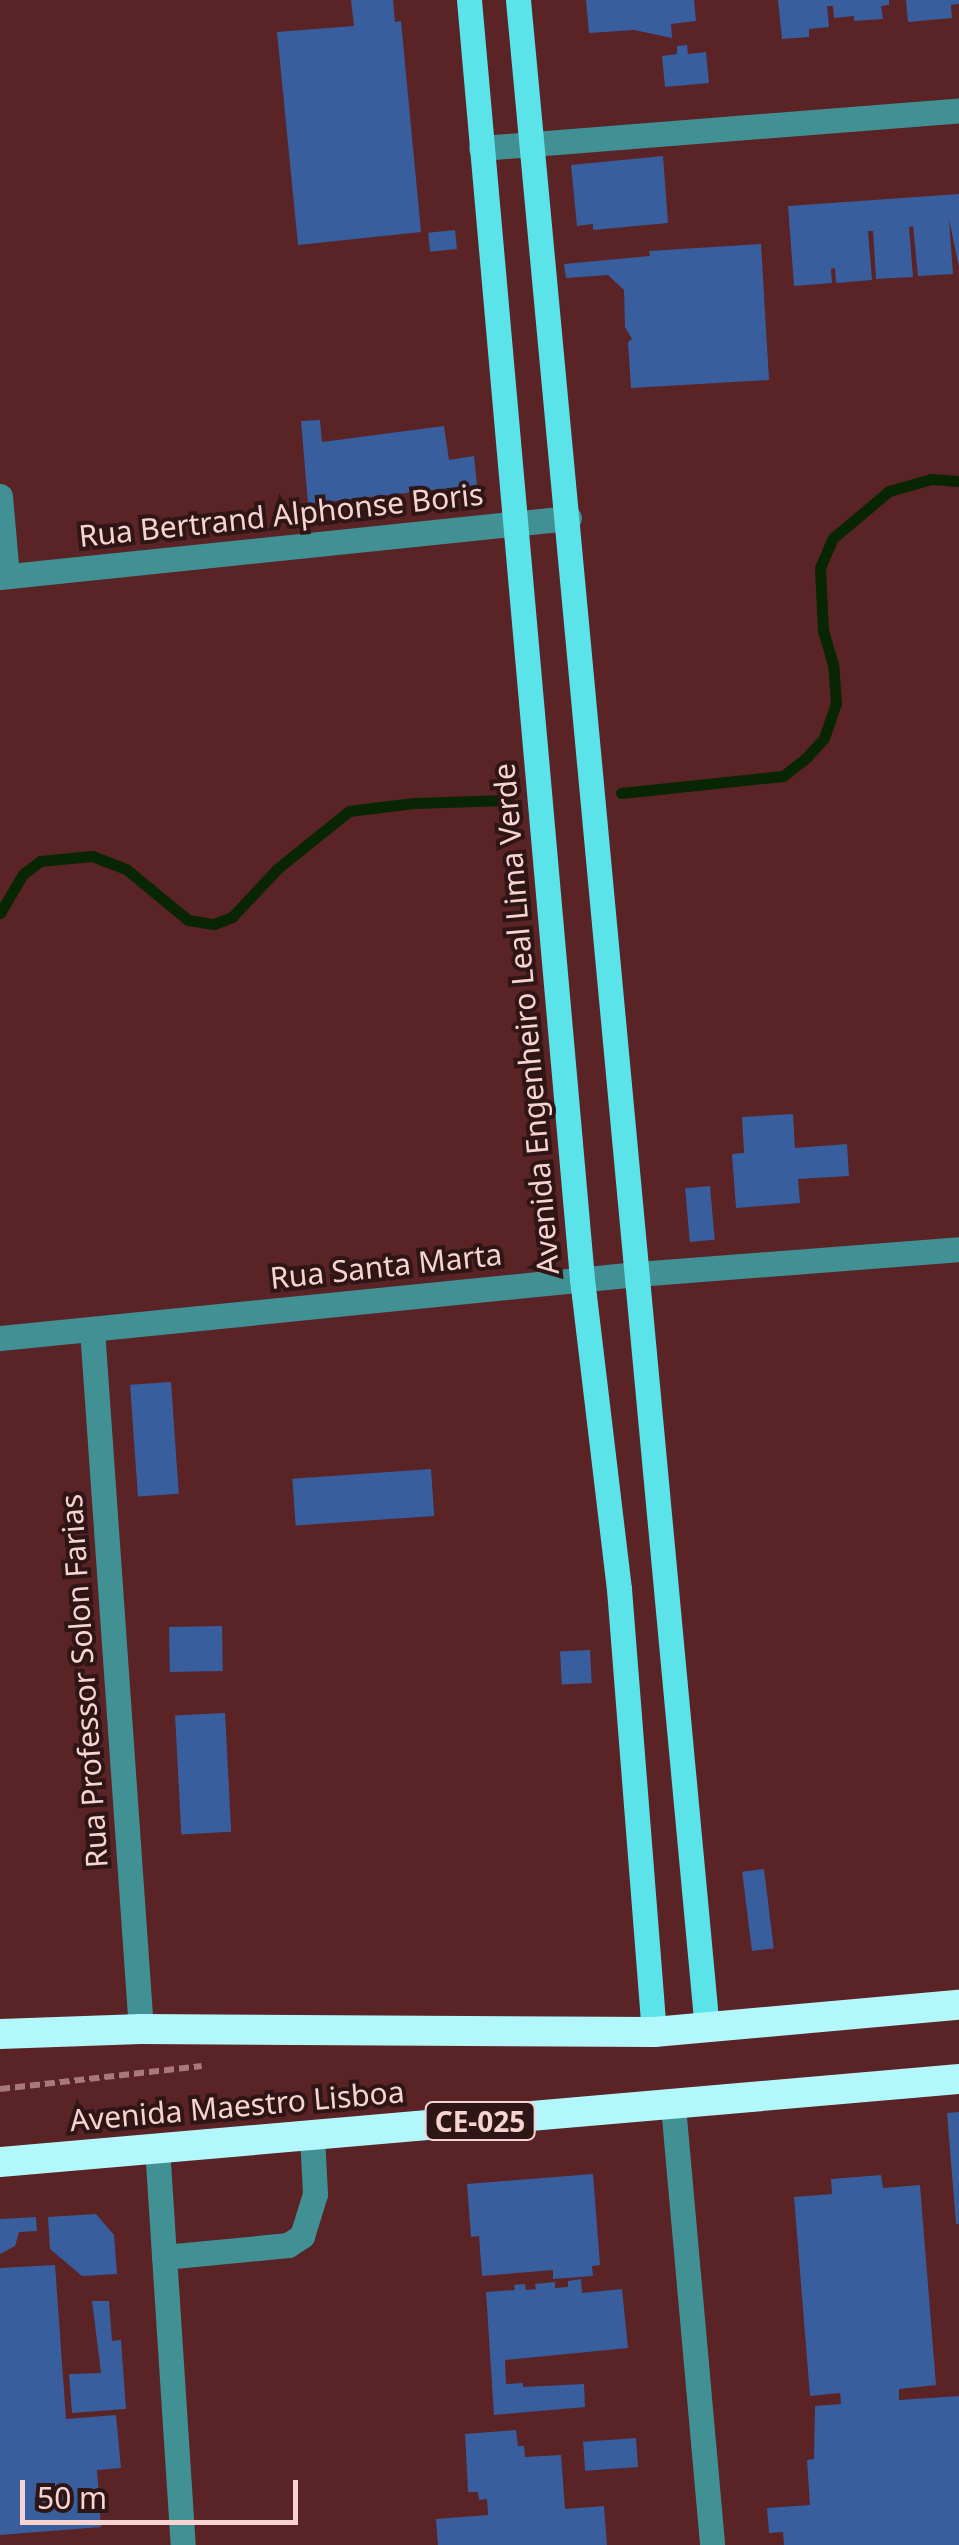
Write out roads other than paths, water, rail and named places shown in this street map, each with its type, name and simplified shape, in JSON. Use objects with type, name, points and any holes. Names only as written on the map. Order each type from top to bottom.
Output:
[{"type":"highway","name":"Avenida Maestro Lisboa","points":[[0,2034],[141,2029],[654,2032],[959,2005]]},
{"type":"highway","name":"Avenida Maestro Lisboa","points":[[0,2162],[959,2079]]},
{"type":"main road","name":"Avenida Engenheiro Leal Lima Verde","points":[[468,0],[582,1280],[619,1589],[654,2032]]},
{"type":"main road","points":[[518,0],[707,2028]]},
{"type":"main road","points":[[619,1589],[666,1586]]},
{"type":"street","points":[[481,148],[959,110]]},
{"type":"street","points":[[0,496],[4,576]]},
{"type":"street","name":"Rua Bertrand Alphonse Boris","points":[[4,576],[569,518]]},
{"type":"street","name":"Rua Santa Marta","points":[[0,1338],[637,1274],[959,1249]]},
{"type":"street","name":"Rua Professor Solon Farias","points":[[92,1328],[141,2029]]},
{"type":"street","points":[[673,2106],[712,2545]]},
{"type":"street","points":[[164,2256],[288,2245],[302,2236],[316,2194],[312,2134]]},
{"type":"street","points":[[157,2147],[184,2545]]},
{"type":"waterway","points":[[621,793],[783,776],[807,757],[824,738],[836,704],[833,665],[823,631],[820,568],[833,538],[889,491],[931,479],[959,481]]},
{"type":"waterway","points":[[0,913],[23,874],[40,861],[92,856],[126,869],[188,920],[214,924],[232,917],[277,869],[349,811],[414,803],[506,800]]}]
